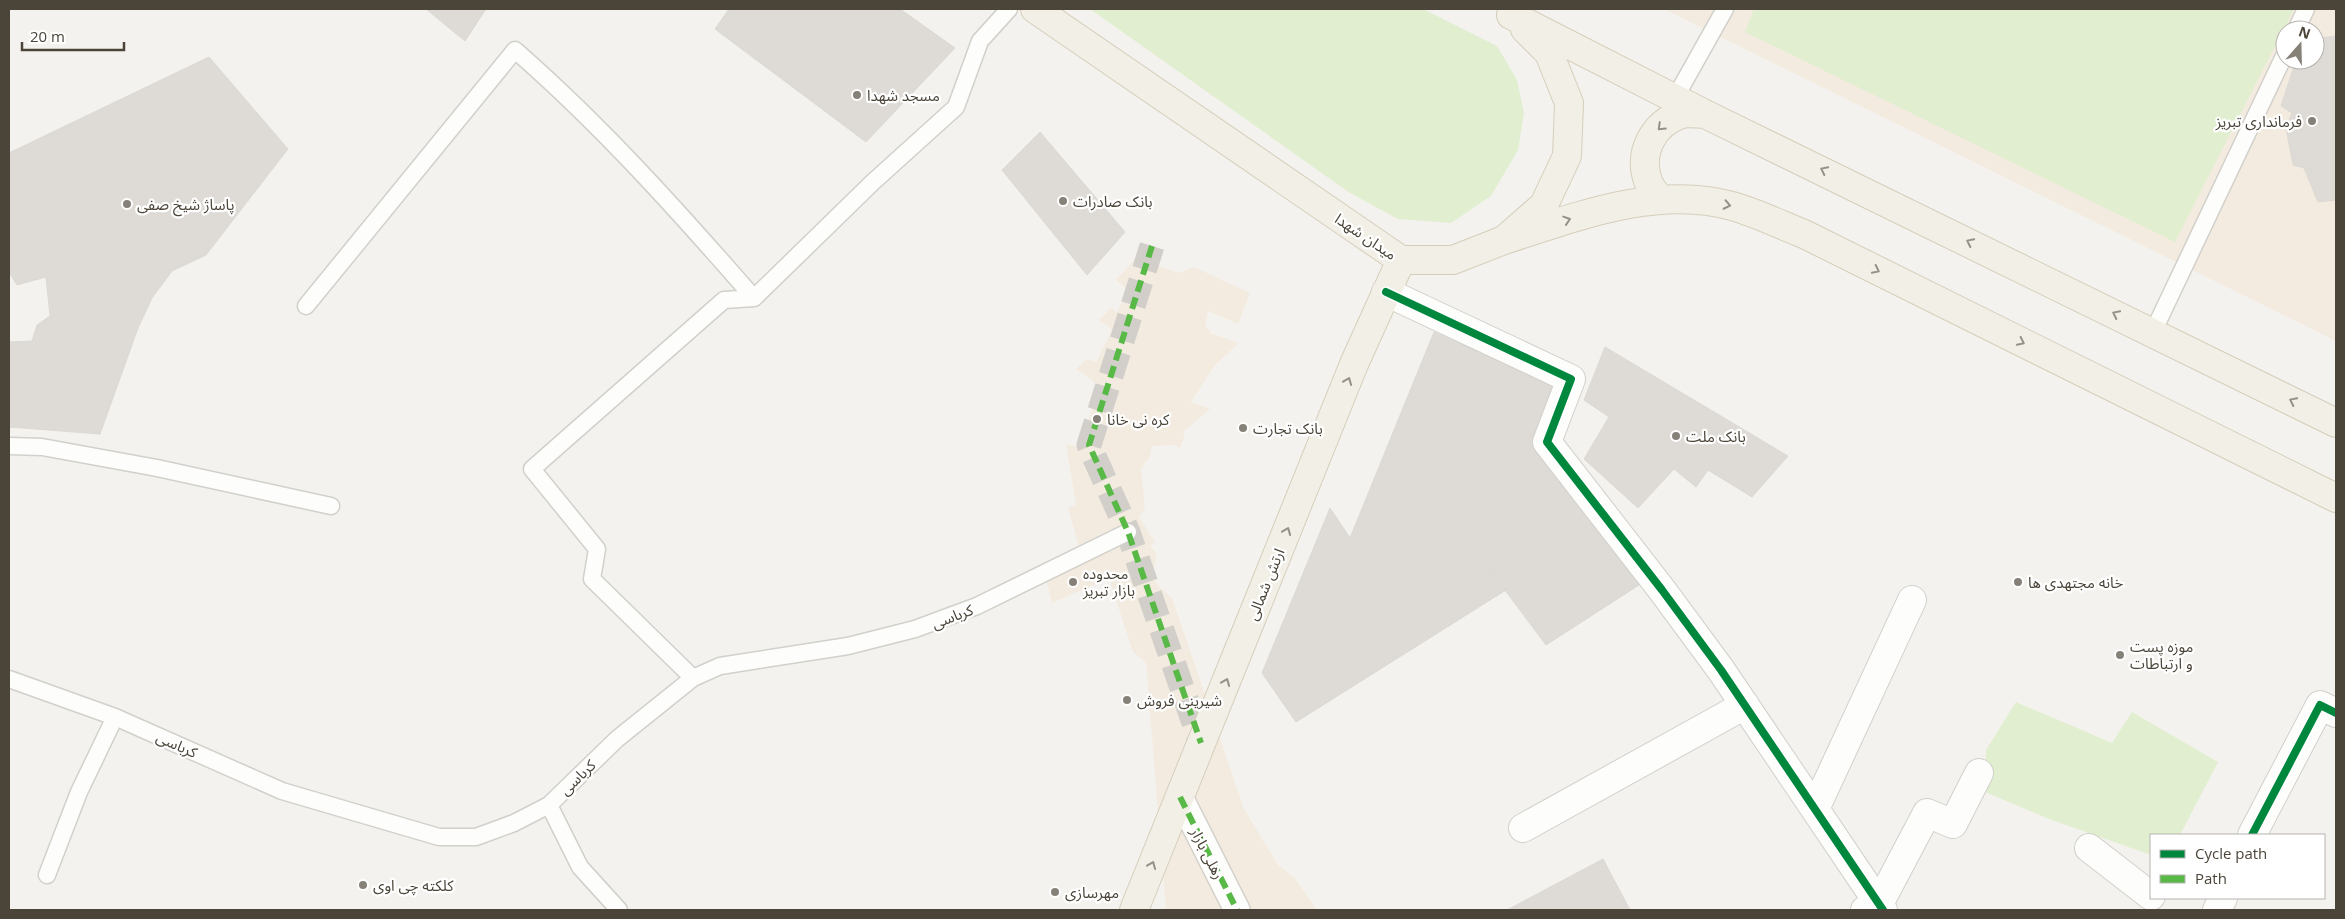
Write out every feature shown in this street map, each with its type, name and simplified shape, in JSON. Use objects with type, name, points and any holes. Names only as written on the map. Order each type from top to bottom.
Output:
[{"type":"main road","name":"میدان شهدا","points":[[1035,9],[1401,260],[1453,260],[1504,240],[1544,205],[1567,156],[1569,103],[1549,53],[1504,12]]},
{"type":"main road","points":[[1504,12],[1705,114],[2336,423]]},
{"type":"main road","points":[[1661,200],[1648,183],[1644,161],[1649,139],[1664,123],[1683,114],[1705,114]]},
{"type":"main road","points":[[1504,240],[1578,217],[1661,200],[1691,199],[1733,206],[1804,234],[2336,498]]},
{"type":"main road","name":"ارتش شمالی","points":[[1134,910],[1354,364],[1401,260]]},
{"type":"street","points":[[1386,292],[1571,379],[1547,442],[1662,590],[1745,705],[1815,809],[1875,908]]},
{"type":"street","points":[[1815,809],[1912,600]]},
{"type":"street","points":[[1523,828],[1745,705]]},
{"type":"street","points":[[2253,834],[2320,705],[2336,713]]},
{"type":"street","points":[[1875,908],[1927,813],[1953,824],[1980,773]]},
{"type":"street","name":"رهلی بازار","points":[[1180,797],[1237,910]]},
{"type":"street","points":[[2089,848],[2150,895]]},
{"type":"street","points":[[2156,899],[2170,910]]},
{"type":"street","points":[[2216,910],[2222,899]]},
{"type":"lane","points":[[693,678],[592,579],[597,549],[532,468],[724,300],[754,298],[873,182],[956,107],[980,42],[1009,9]]},
{"type":"lane","points":[[1675,98],[1725,9]]},
{"type":"lane","points":[[306,306],[515,50],[554,84],[660,190],[754,298]]},
{"type":"lane","points":[[2153,332],[2277,70]]},
{"type":"lane","points":[[9,446],[42,447],[157,468],[331,506]]},
{"type":"lane","name":"کرباسی","points":[[9,679],[115,717],[282,790],[440,837],[476,837],[514,824],[549,805],[617,739],[693,678],[720,666],[848,646],[915,629],[977,606],[1128,532]]},
{"type":"lane","points":[[46,875],[79,792],[115,717]]},
{"type":"lane","points":[[549,805],[580,867],[619,910]]},
{"type":"shaded area","points":[[1664,9],[2336,9],[2336,341]]},
{"type":"shaded area","name":"محدوده بازار تبریز","points":[[1146,247],[1159,266],[1178,273],[1194,267],[1250,293],[1238,324],[1208,311],[1205,326],[1210,333],[1239,343],[1215,365],[1191,402],[1210,409],[1183,432],[1185,436],[1180,448],[1173,445],[1152,446],[1150,456],[1141,469],[1145,508],[1139,517],[1155,542],[1150,546],[1157,554],[1152,576],[1159,587],[1172,598],[1244,809],[1278,865],[1294,877],[1317,910],[1166,910],[1146,662],[1133,652],[1109,578],[1052,603],[1043,567],[1080,550],[1068,508],[1076,505],[1066,444],[1079,447],[1100,386],[1076,369],[1086,359],[1096,362],[1112,330],[1099,320],[1111,308],[1117,312],[1128,290],[1116,280]]},
{"type":"green space","points":[[1090,9],[1423,9],[1497,46],[1517,80],[1524,113],[1518,150],[1491,196],[1451,223],[1398,219],[1350,193]]},
{"type":"green space","points":[[1754,9],[2294,9],[2288,20],[2275,20],[2275,46],[2175,242],[1745,32]]},
{"type":"green space","points":[[2016,702],[2112,743],[2132,712],[2218,762],[2181,834],[2150,834],[2150,855],[2049,819],[1985,792],[1986,750]]},
{"type":"building","points":[[426,9],[486,9],[465,41]]},
{"type":"building","name":"مسجد شهدا","points":[[729,9],[900,9],[955,48],[866,142],[715,29]]},
{"type":"building","name":"فرمانداری تبریز","points":[[2336,36],[2336,200],[2318,202],[2304,168],[2293,165],[2286,128],[2292,113],[2281,106],[2293,70],[2325,70],[2325,37]]},
{"type":"building","name":"پاساژ شیخ صفی","points":[[209,57],[288,149],[206,255],[172,271],[152,298],[138,328],[100,434],[9,427],[9,342],[32,341],[37,325],[50,316],[46,277],[17,285],[9,272],[9,153]]},
{"type":"building","name":"بانک صادرات","points":[[1040,132],[1125,232],[1087,275],[1002,170]]},
{"type":"building","points":[[1434,332],[1553,384],[1533,439],[1642,583],[1546,645],[1427,486],[1350,538]]},
{"type":"building","name":"بانک ملت","points":[[1605,347],[1788,456],[1752,497],[1708,470],[1696,487],[1674,469],[1638,508],[1584,459],[1609,417],[1584,400]]},
{"type":"building","points":[[1427,486],[1506,590],[1296,722],[1262,673],[1330,508],[1350,538]]},
{"type":"building","points":[[1603,859],[1630,910],[1507,910]]},
{"type":"tunnel","points":[[1152,246],[1089,445],[1128,532],[1201,743]]},
{"type":"marked path","points":[[1152,246],[1089,445],[1128,532],[1201,743]]},
{"type":"marked path","points":[[1180,797],[1237,910]]},
{"type":"cycle path","points":[[1386,292],[1571,379],[1547,442],[1662,590],[1721,670],[1883,910]]},
{"type":"cycle path","points":[[2253,834],[2320,705],[2336,713]]},
{"type":"place","name":"مسجد شهدا","points":[[857,95]]},
{"type":"place","name":"فرمانداری تبریز","points":[[2312,121]]},
{"type":"place","name":"بانک صادرات","points":[[1063,201]]},
{"type":"place","name":"پاساژ شیخ صفی","points":[[127,204]]},
{"type":"place","name":"کره نی خانا","points":[[1097,419]]},
{"type":"place","name":"بانک تجارت","points":[[1243,428]]},
{"type":"place","name":"بانک ملت","points":[[1676,436]]},
{"type":"place","name":"محدوده بازار تبریز","points":[[1073,582]]},
{"type":"place","name":"خانه مجتهدی ها","points":[[2018,582]]},
{"type":"place","name":"موزه پست و ارتباطات","points":[[2120,655]]},
{"type":"place","name":"شیرینی فروش","points":[[1127,700]]},
{"type":"place","name":"کلکته چی اوی","points":[[363,885]]},
{"type":"place","name":"مهرسازی","points":[[1055,892]]}]
